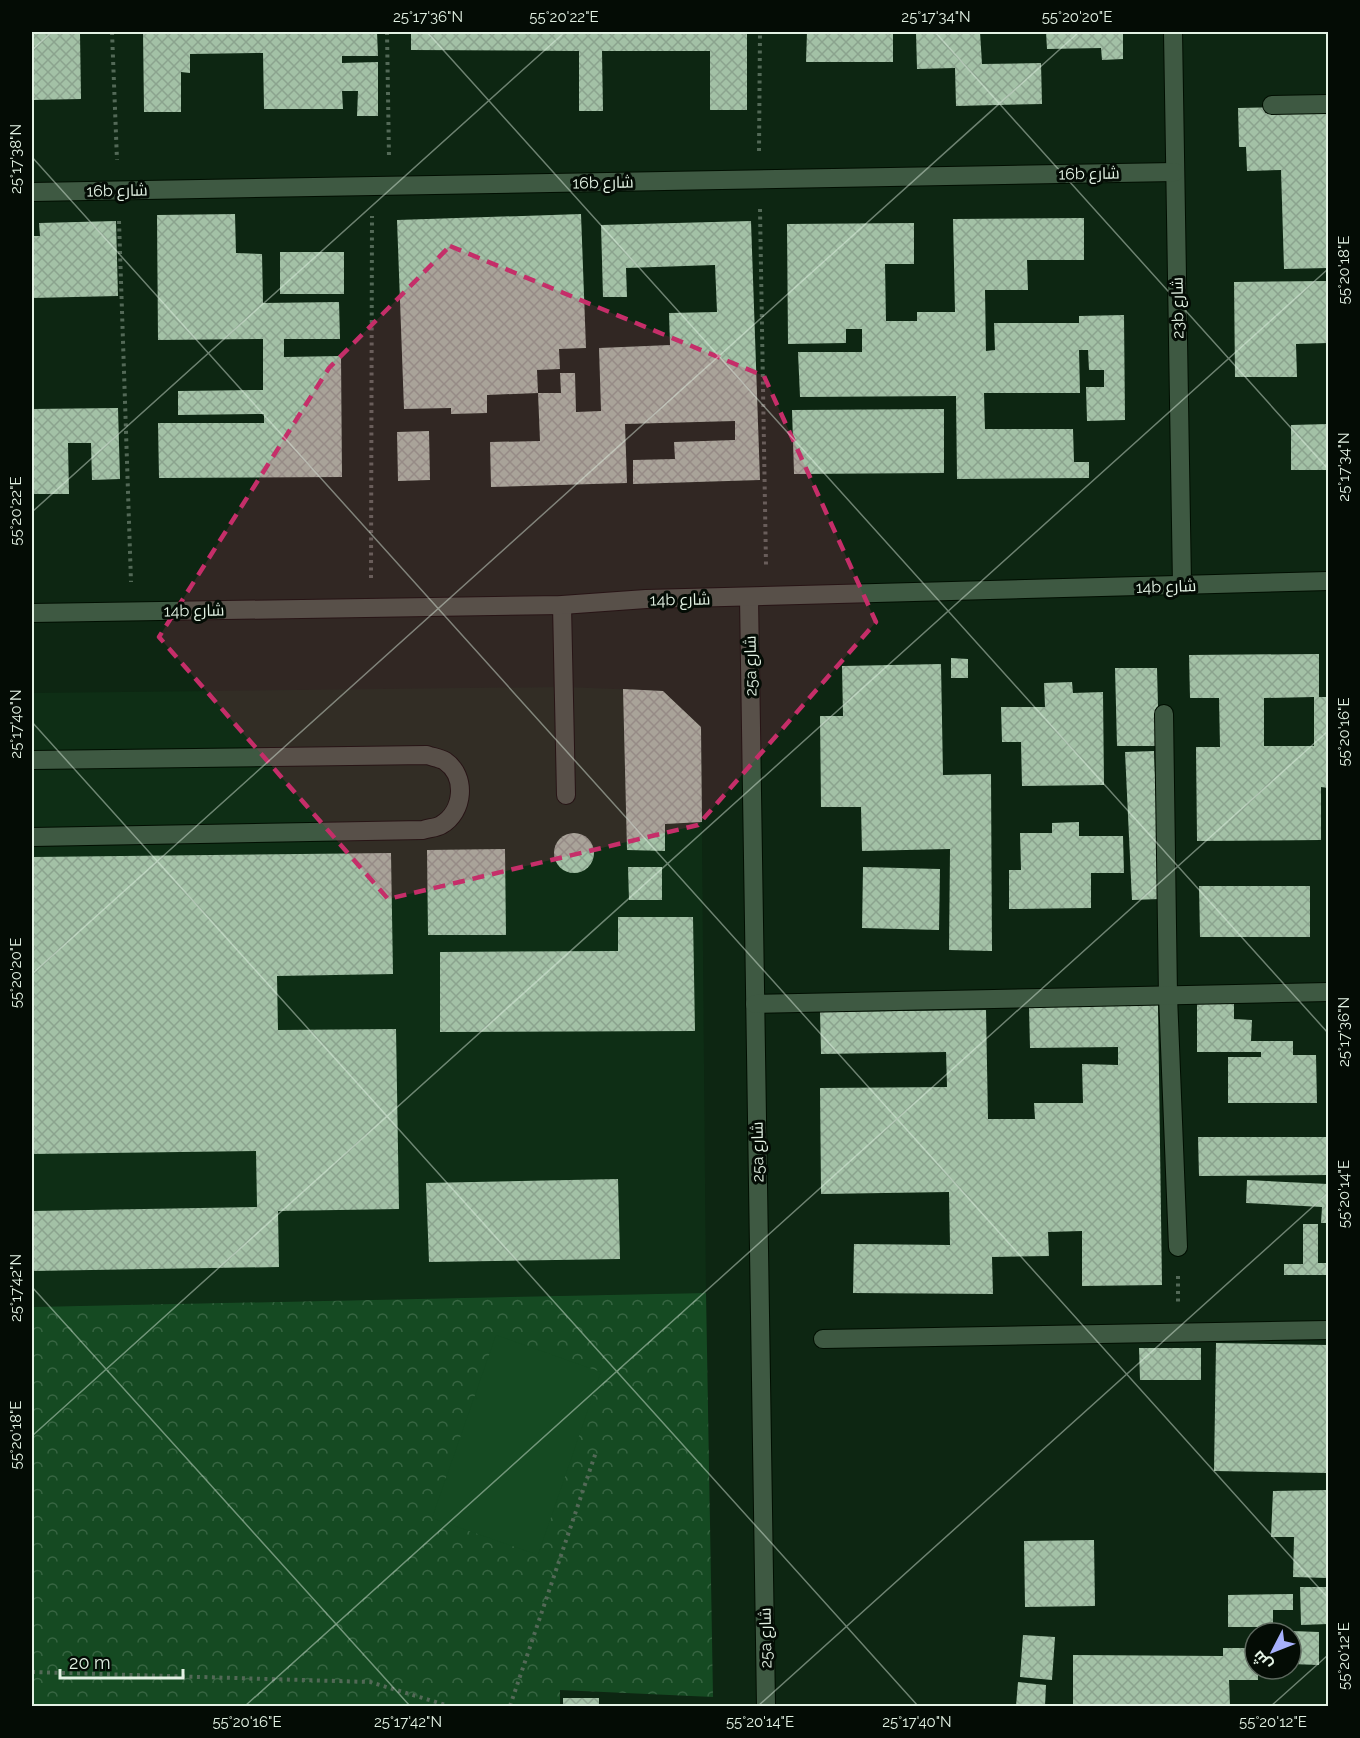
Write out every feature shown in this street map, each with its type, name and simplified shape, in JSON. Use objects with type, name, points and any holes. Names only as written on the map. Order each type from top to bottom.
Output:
[{"type":"street","name":"23b شارع","points":[[1173,32],[1182,585]]},
{"type":"street","points":[[1272,105],[1329,104]]},
{"type":"street","name":"16b شارع","points":[[32,192],[1175,172]]},
{"type":"street","name":"14b شارع","points":[[32,613],[562,604],[646,599],[1329,581]]},
{"type":"street","name":"25a شارع","points":[[757,597],[755,1004],[766,1707]]},
{"type":"street","points":[[562,604],[566,795]]},
{"type":"street","points":[[1164,714],[1168,996],[1178,1246]]},
{"type":"street","points":[[32,760],[427,755],[445,761],[457,776],[461,794],[455,812],[441,825],[423,830],[32,837]]},
{"type":"street","points":[[755,1004],[1329,992]]},
{"type":"street","points":[[823,1339],[1329,1330]]},
{"type":"path","points":[[112,32],[132,611]]},
{"type":"path","points":[[371,608],[387,32]]},
{"type":"path","points":[[757,597],[760,32]]},
{"type":"path","points":[[1178,1246],[1178,1332]]},
{"type":"path","points":[[510,1707],[596,1452]]},
{"type":"path","points":[[32,1672],[370,1682],[449,1707]]},
{"type":"highlighted area","points":[[450,246],[764,376],[876,622],[698,825],[388,899],[159,637],[329,368]]},
{"type":"shaded area","points":[[565,687],[663,691],[701,727],[706,1293],[32,1307],[32,693]]},
{"type":"green space","points":[[706,1293],[713,1697],[560,1690],[560,1706],[32,1706],[32,1307]]},
{"type":"green space","points":[[496,1335],[601,1372],[538,1555],[432,1518]]},
{"type":"building","points":[[143,32],[377,32],[378,56],[342,56],[342,63],[378,62],[378,116],[357,116],[358,91],[342,91],[343,109],[264,109],[263,53],[190,54],[190,73],[181,72],[181,112],[144,112]]},
{"type":"building","points":[[411,32],[747,32],[747,110],[710,110],[710,51],[602,51],[603,111],[579,111],[579,51],[411,50]]},
{"type":"building","points":[[807,32],[893,32],[893,62],[806,62]]},
{"type":"building","points":[[980,32],[982,64],[1041,63],[1042,104],[956,106],[955,68],[917,69],[916,33]]},
{"type":"building","points":[[1046,32],[1123,32],[1123,59],[1102,60],[1101,48],[1047,49]]},
{"type":"building","points":[[32,34],[80,34],[81,99],[32,100]]},
{"type":"building","points":[[1328,106],[1328,268],[1284,269],[1281,170],[1247,171],[1246,147],[1239,147],[1238,108]]},
{"type":"building","points":[[235,214],[236,253],[262,254],[263,303],[339,302],[340,339],[284,339],[284,357],[341,356],[342,477],[159,478],[158,423],[264,423],[264,414],[178,415],[178,391],[263,390],[263,339],[158,340],[157,215]]},
{"type":"building","points":[[581,214],[586,348],[559,349],[560,369],[537,370],[538,393],[487,395],[487,413],[451,414],[451,408],[404,409],[397,220]]},
{"type":"building","points":[[1084,218],[1084,260],[1027,260],[1028,290],[985,290],[986,351],[995,350],[994,323],[1079,323],[1079,316],[1124,315],[1125,420],[1087,421],[1086,387],[1104,387],[1104,370],[1089,370],[1088,350],[1079,350],[1080,393],[984,393],[985,429],[1073,429],[1074,462],[1089,462],[1089,478],[957,479],[956,396],[800,397],[798,352],[862,352],[862,329],[846,329],[846,343],[788,344],[787,224],[914,223],[914,264],[885,264],[886,321],[917,321],[917,312],[955,312],[953,219]]},
{"type":"building","points":[[116,221],[118,296],[32,298],[32,236],[40,236],[39,223]]},
{"type":"building","points":[[751,221],[760,480],[633,484],[633,460],[675,459],[674,442],[735,440],[735,421],[625,424],[627,483],[491,487],[490,442],[540,441],[538,393],[561,393],[560,373],[575,373],[576,412],[601,411],[599,348],[670,345],[669,313],[717,312],[715,265],[626,268],[627,297],[603,297],[601,225]]},
{"type":"building","points":[[280,252],[344,252],[344,294],[280,294]]},
{"type":"building","points":[[1328,281],[1328,343],[1296,344],[1297,377],[1235,377],[1234,282]]},
{"type":"building","points":[[118,408],[120,479],[92,480],[91,443],[68,443],[69,494],[32,494],[32,409]]},
{"type":"building","points":[[944,409],[944,473],[794,474],[792,410]]},
{"type":"building","points":[[1328,424],[1328,470],[1291,470],[1291,425]]},
{"type":"building","points":[[429,431],[430,480],[398,481],[397,432]]},
{"type":"building","points":[[1319,654],[1319,697],[1328,697],[1328,788],[1321,787],[1321,840],[1197,841],[1196,747],[1220,747],[1219,698],[1190,698],[1189,655]],"holes":[[[1314,697],[1314,746],[1264,746],[1264,698]]]},
{"type":"building","points":[[951,658],[968,659],[968,678],[951,678]]},
{"type":"building","points":[[941,664],[943,775],[991,774],[992,951],[949,950],[950,849],[862,851],[861,807],[821,807],[820,716],[843,716],[842,666]]},
{"type":"building","points":[[1115,668],[1157,668],[1159,746],[1117,746]]},
{"type":"building","points":[[1072,682],[1073,693],[1103,692],[1104,785],[1022,786],[1021,742],[1002,742],[1001,707],[1045,707],[1044,683]]},
{"type":"building","points":[[623,689],[663,691],[701,727],[702,822],[665,824],[665,851],[627,850]]},
{"type":"building","points":[[1154,751],[1160,899],[1132,900],[1125,752]]},
{"type":"building","points":[[1079,822],[1079,836],[1123,836],[1124,873],[1091,873],[1091,908],[1009,909],[1009,870],[1021,870],[1020,833],[1052,833],[1052,823]]},
{"type":"building","points":[[574,833],[588,839],[594,853],[588,867],[574,873],[560,867],[554,853],[560,839]]},
{"type":"building","points":[[505,849],[506,935],[428,935],[427,850]]},
{"type":"building","points":[[391,853],[393,974],[277,976],[278,1030],[396,1029],[399,1209],[278,1211],[279,1267],[32,1271],[32,1211],[257,1207],[256,1151],[32,1154],[32,857]]},
{"type":"building","points":[[628,867],[662,867],[662,900],[629,900]]},
{"type":"building","points":[[863,867],[940,869],[939,930],[862,928]]},
{"type":"building","points":[[1199,886],[1310,886],[1310,937],[1200,937]]},
{"type":"building","points":[[618,917],[693,917],[695,1031],[440,1032],[440,952],[618,951]]},
{"type":"building","points":[[1197,995],[1234,996],[1234,1019],[1252,1020],[1251,1041],[1293,1041],[1293,1055],[1316,1055],[1317,1103],[1228,1103],[1228,1057],[1261,1057],[1261,1052],[1197,1052]]},
{"type":"building","points":[[1158,1005],[1162,1285],[1082,1286],[1082,1231],[1048,1232],[1049,1256],[992,1257],[993,1294],[853,1293],[854,1244],[950,1245],[949,1192],[821,1194],[820,1088],[947,1087],[946,1052],[821,1054],[820,1012],[986,1010],[988,1119],[1035,1119],[1034,1103],[1083,1103],[1082,1064],[1118,1065],[1118,1047],[1030,1048],[1029,1007]]},
{"type":"building","points":[[1198,1137],[1328,1137],[1328,1175],[1199,1176]]},
{"type":"building","points":[[618,1179],[620,1259],[429,1262],[426,1183]]},
{"type":"building","points":[[1247,1180],[1328,1184],[1328,1223],[1321,1223],[1322,1207],[1246,1203]]},
{"type":"building","points":[[1303,1224],[1318,1224],[1318,1263],[1328,1263],[1328,1275],[1284,1275],[1284,1264],[1303,1264]]},
{"type":"building","points":[[1216,1343],[1328,1345],[1328,1473],[1214,1471]]},
{"type":"building","points":[[1139,1348],[1201,1348],[1201,1380],[1140,1380]]},
{"type":"building","points":[[1328,1490],[1328,1578],[1293,1577],[1294,1537],[1271,1537],[1273,1491]]},
{"type":"building","points":[[1094,1540],[1095,1606],[1025,1607],[1024,1541]]},
{"type":"building","points":[[1300,1587],[1328,1587],[1328,1624],[1303,1625],[1303,1621],[1301,1621]]},
{"type":"building","points":[[1293,1594],[1293,1610],[1273,1610],[1273,1621],[1243,1621],[1243,1627],[1228,1627],[1228,1595]]},
{"type":"building","points":[[1303,1631],[1319,1632],[1319,1665],[1303,1664]]},
{"type":"building","points":[[1023,1635],[1055,1637],[1052,1680],[1020,1677]]},
{"type":"building","points":[[1223,1648],[1243,1648],[1243,1680],[1229,1680],[1230,1706],[1073,1706],[1073,1655],[1223,1656]]},
{"type":"building","points":[[1018,1682],[1046,1685],[1045,1706],[1016,1706]]},
{"type":"building","points":[[563,1698],[599,1698],[599,1706],[563,1706]]}]
